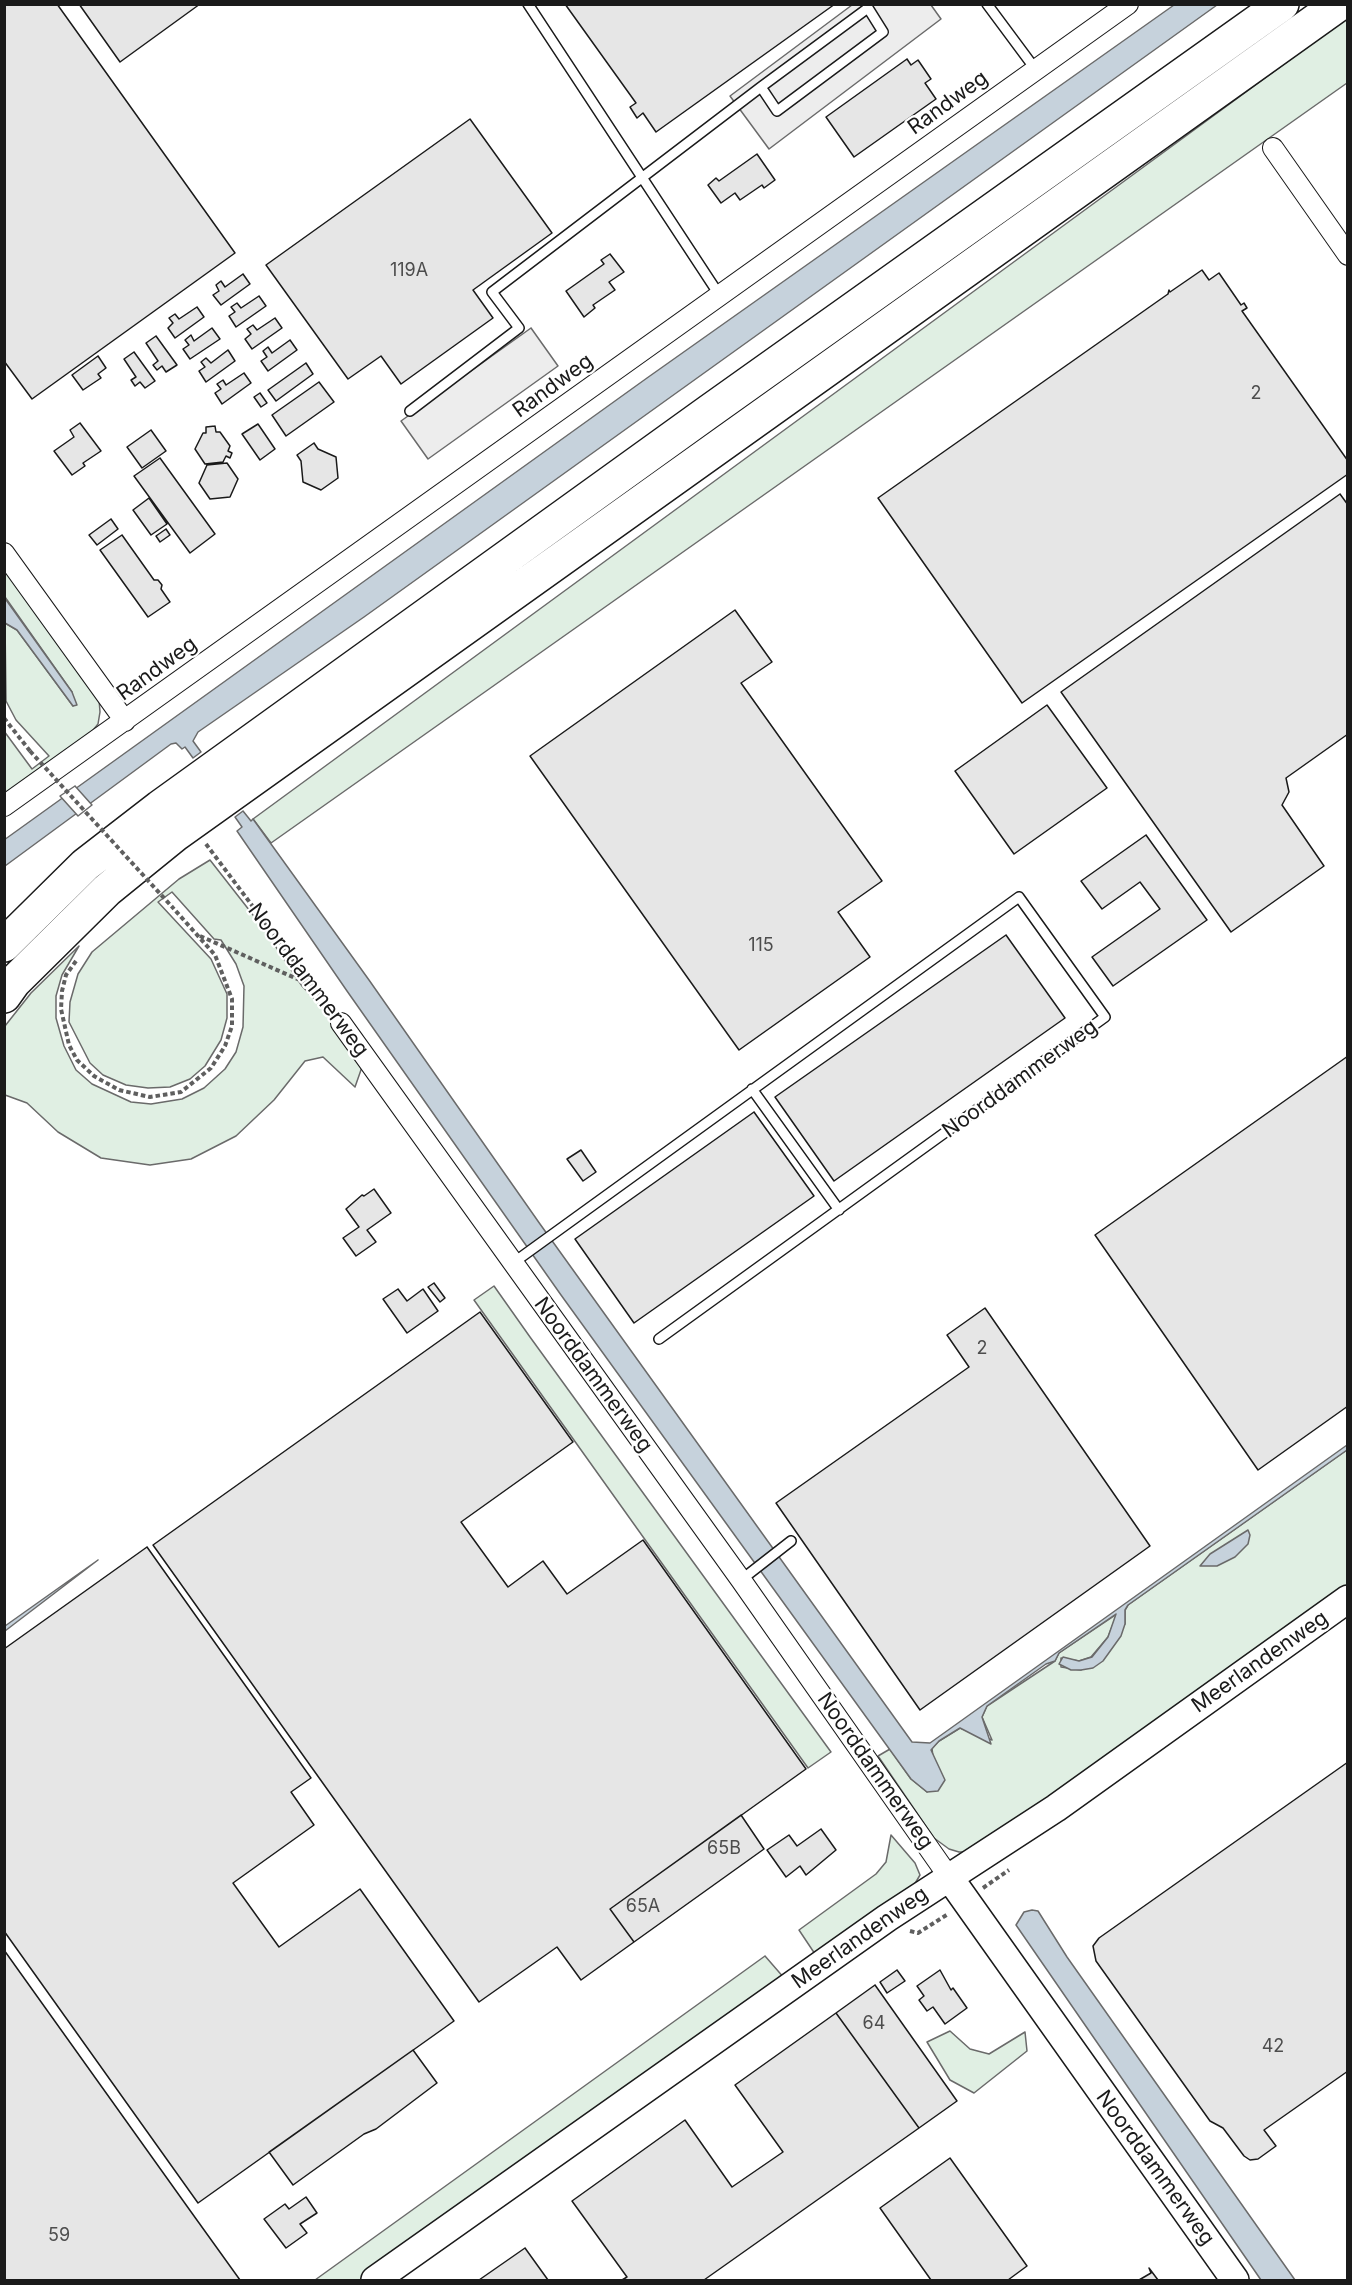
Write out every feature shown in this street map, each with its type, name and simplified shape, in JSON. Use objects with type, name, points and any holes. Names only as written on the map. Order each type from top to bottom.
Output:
[{"type":"highway","points":[[4,945],[85,865],[160,807],[707,413],[1282,4]]},
{"type":"highway","points":[[4,996],[14,982],[107,890],[176,834],[1340,4]]},
{"type":"street","name":"Randweg","points":[[4,806],[125,722],[1128,4]]},
{"type":"street","points":[[1273,148],[1347,255]]},
{"type":"street","points":[[4,553],[125,722]]},
{"type":"street","name":"Noorddammerweg","points":[[341,1023],[516,1260],[744,1576],[949,1877],[1235,2280]]},
{"type":"street","name":"Meerlandenweg","points":[[375,2280],[877,1924],[1056,1808],[1347,1599]]},
{"type":"lane","points":[[528,4],[720,296]]},
{"type":"lane","points":[[987,4],[1036,70]]},
{"type":"lane","points":[[410,411],[519,328],[492,292],[761,87],[868,8],[883,32],[777,111],[761,87]]},
{"type":"lane","name":"Noorddammerweg","points":[[516,1260],[1018,897],[1105,1017],[659,1339]]},
{"type":"lane","points":[[752,1089],[838,1210]]},
{"type":"lane","points":[[744,1576],[789,1542]]},
{"type":"path","points":[[4,718],[30,751],[215,955],[225,975],[232,999],[232,1026],[225,1046],[212,1068],[181,1092],[150,1097],[118,1090],[94,1076],[77,1060],[69,1045],[61,1009],[66,975],[78,958]]},
{"type":"path","name":"Noorddammerweg","points":[[198,850],[206,844],[341,1023]]},
{"type":"path","points":[[148,890],[156,883]]},
{"type":"path","points":[[199,936],[312,985]]},
{"type":"green space","points":[[1347,18],[1347,83],[271,843],[253,819]]},
{"type":"green space","points":[[5,565],[99,699],[100,712],[98,724],[90,734],[5,795],[4,731],[32,769],[49,756],[16,720],[6,701],[5,623],[17,630],[73,706],[72,692],[5,597]]},
{"type":"green space","points":[[210,860],[264,929],[302,986],[340,1026],[362,1067],[355,1087],[323,1057],[305,1061],[274,1100],[236,1136],[191,1159],[150,1165],[101,1158],[58,1132],[27,1103],[5,1095],[5,1026],[31,993],[79,946],[62,975],[56,996],[56,1018],[64,1046],[76,1070],[92,1084],[131,1102],[151,1104],[182,1099],[204,1088],[225,1069],[236,1052],[243,1027],[244,986],[236,964],[221,940],[214,939],[172,892],[158,902],[211,959],[227,994],[227,1018],[221,1040],[205,1066],[190,1079],[170,1087],[148,1088],[126,1085],[103,1075],[90,1063],[69,1022],[70,1002],[78,974],[92,952],[179,879]]},
{"type":"green space","points":[[494,1286],[831,1752],[808,1768],[474,1300]]},
{"type":"green space","points":[[1347,1450],[1347,1587],[985,1845],[969,1852],[959,1852],[949,1849],[934,1838],[878,1756],[890,1749],[911,1779],[927,1792],[933,1757],[932,1748],[939,1741],[960,1728],[992,1740],[982,1717],[987,1706],[1055,1661],[1059,1653],[1117,1614],[1108,1637],[1091,1657],[1079,1661],[1061,1658],[1061,1667],[1081,1670],[1125,1624],[1125,1610],[1128,1605]]},
{"type":"green space","points":[[891,1835],[915,1863],[920,1875],[913,1887],[817,1957],[799,1930],[876,1874],[886,1862]]},
{"type":"green space","points":[[765,1956],[785,1979],[576,2125],[361,2280],[315,2280]]},
{"type":"green space","points":[[950,2031],[970,2049],[989,2054],[1025,2032],[1027,2051],[974,2093],[950,2080],[927,2042]]},
{"type":"shaded area","points":[[852,5],[931,5],[941,19],[769,149],[730,96]]},
{"type":"shaded area","points":[[1174,5],[1217,5],[364,617],[198,732],[193,741],[201,752],[193,758],[185,747],[182,749],[176,743],[171,744],[5,866],[4,840],[647,378]]},
{"type":"shaded area","points":[[531,328],[558,366],[428,459],[401,421]]},
{"type":"shaded area","points":[[4,597],[72,692],[77,705],[73,706],[17,630],[5,623]]},
{"type":"shaded area","points":[[243,811],[251,821],[253,819],[369,980],[540,1224],[912,1742],[930,1743],[1347,1445],[1347,1450],[1128,1605],[1125,1610],[1125,1624],[1121,1636],[1103,1661],[1093,1668],[1081,1670],[1071,1670],[1059,1664],[1063,1657],[1079,1661],[1092,1657],[1108,1637],[1116,1614],[1059,1653],[1055,1661],[1046,1664],[987,1706],[982,1717],[991,1744],[960,1728],[939,1741],[931,1750],[945,1780],[938,1791],[927,1792],[911,1779],[561,1295],[347,991],[237,831],[242,827],[235,817]]},
{"type":"shaded area","points":[[1248,1530],[1250,1535],[1248,1544],[1235,1557],[1217,1566],[1200,1566],[1210,1554]]},
{"type":"shaded area","points":[[98,1560],[5,1631],[5,1626]]},
{"type":"shaded area","points":[[1038,1911],[1067,1957],[1295,2280],[1261,2280],[1016,1925],[1024,1912]]},
{"type":"pier","points":[[75,786],[92,805],[78,816],[60,796]]},
{"type":"building","points":[[4,4],[57,4],[235,253],[32,399],[4,361]]},
{"type":"building","points":[[79,4],[200,4],[120,62]]},
{"type":"building","points":[[565,4],[835,4],[656,132],[643,113],[637,118],[630,107],[636,103]]},
{"type":"building","points":[[907,59],[911,65],[918,60],[931,79],[925,83],[936,99],[854,157],[826,117]]},
{"type":"building","points":[[470,119],[552,233],[473,290],[493,318],[401,384],[381,356],[348,379],[266,265]]},
{"type":"building","points":[[757,154],[775,180],[764,188],[762,185],[740,200],[735,193],[721,203],[708,185],[716,178],[719,181]]},
{"type":"building","points":[[610,254],[624,272],[609,282],[615,290],[593,305],[595,308],[584,317],[566,291],[604,264],[601,260]]},
{"type":"building","points":[[1202,270],[1209,280],[1219,273],[1241,305],[1244,303],[1247,308],[1242,311],[1348,461],[1348,474],[1022,703],[878,498],[1168,294],[1169,290],[1170,292]]},
{"type":"building","points":[[243,274],[250,284],[221,305],[213,295],[219,291],[216,285],[221,281],[225,287]]},
{"type":"building","points":[[259,296],[266,306],[236,327],[229,316],[235,312],[231,307],[237,303],[241,308]]},
{"type":"building","points":[[197,307],[204,317],[175,338],[168,328],[173,323],[169,318],[175,314],[179,319]]},
{"type":"building","points":[[275,318],[282,328],[252,349],[245,339],[251,334],[247,329],[253,325],[257,330]]},
{"type":"building","points":[[212,328],[220,339],[190,359],[183,349],[189,345],[185,340],[191,335],[194,341]]},
{"type":"building","points":[[156,336],[177,365],[166,372],[162,366],[157,370],[153,365],[158,361],[146,343]]},
{"type":"building","points":[[290,340],[297,350],[268,371],[261,361],[267,357],[263,351],[268,347],[272,353]]},
{"type":"building","points":[[228,350],[235,361],[206,382],[199,371],[205,367],[201,362],[206,358],[211,363]]},
{"type":"building","points":[[134,352],[155,381],[145,388],[140,382],[135,386],[131,380],[136,377],[124,359]]},
{"type":"building","points":[[98,356],[106,368],[98,374],[101,378],[83,390],[72,375]]},
{"type":"building","points":[[306,363],[313,374],[276,401],[268,390]]},
{"type":"building","points":[[244,373],[251,383],[222,404],[215,393],[221,389],[217,384],[223,380],[226,385]]},
{"type":"building","points":[[319,382],[334,402],[286,436],[272,415]]},
{"type":"building","points":[[260,393],[267,403],[261,407],[254,397]]},
{"type":"building","points":[[80,423],[101,451],[83,463],[85,466],[72,475],[54,451],[74,437],[70,430]]},
{"type":"building","points":[[258,424],[275,449],[260,460],[242,434]]},
{"type":"building","points":[[215,426],[216,432],[220,432],[230,446],[228,451],[232,453],[230,458],[226,456],[223,462],[205,464],[195,449],[203,433],[206,433],[206,427]]},
{"type":"building","points":[[151,430],[166,451],[142,468],[127,447]]},
{"type":"building","points":[[314,443],[318,449],[336,457],[338,478],[321,490],[303,482],[301,461],[297,455]]},
{"type":"building","points":[[160,458],[215,534],[190,553],[134,476]]},
{"type":"building","points":[[227,463],[238,479],[230,497],[210,499],[199,483],[207,465]]},
{"type":"building","points":[[1340,494],[1348,505],[1348,734],[1286,778],[1289,792],[1282,805],[1324,866],[1231,932],[1061,692]]},
{"type":"building","points":[[149,498],[167,524],[151,535],[133,510]]},
{"type":"building","points":[[111,519],[118,529],[97,545],[89,535]]},
{"type":"building","points":[[166,529],[170,535],[160,542],[156,536]]},
{"type":"building","points":[[122,535],[154,580],[158,580],[162,585],[161,589],[170,602],[148,617],[100,550]]},
{"type":"building","points":[[735,610],[772,662],[741,683],[882,881],[838,912],[870,957],[739,1050],[530,756]]},
{"type":"building","points":[[1047,705],[1107,788],[1014,854],[955,771]]},
{"type":"building","points":[[1146,835],[1207,920],[1113,986],[1092,957],[1160,909],[1140,882],[1102,909],[1081,881]]},
{"type":"building","points":[[1006,935],[1065,1018],[834,1181],[775,1097]]},
{"type":"building","points":[[1348,1056],[1348,1406],[1258,1470],[1095,1235]]},
{"type":"building","points":[[754,1112],[814,1196],[634,1323],[575,1239]]},
{"type":"building","points":[[581,1150],[596,1172],[583,1181],[567,1159]]},
{"type":"building","points":[[374,1189],[391,1213],[367,1230],[376,1242],[356,1256],[343,1238],[359,1227],[346,1209],[362,1195]]},
{"type":"building","points":[[434,1283],[445,1298],[440,1302],[428,1287]]},
{"type":"building","points":[[398,1289],[407,1301],[423,1289],[438,1311],[407,1333],[383,1299]]},
{"type":"building","points":[[985,1308],[1150,1546],[920,1710],[776,1503],[969,1367],[947,1335]]},
{"type":"building","points":[[480,1312],[573,1442],[461,1522],[508,1587],[543,1561],[567,1594],[643,1540],[806,1769],[610,1909],[634,1942],[581,1980],[557,1947],[479,2002],[153,1545]]},
{"type":"building","points":[[147,1547],[311,1778],[291,1792],[314,1825],[233,1883],[279,1947],[360,1889],[454,2021],[198,2203],[4,1931],[4,1649]]},
{"type":"building","points":[[1348,1762],[1348,2071],[1264,2130],[1276,2146],[1258,2159],[1250,2160],[1244,2156],[1223,2128],[1210,2121],[1096,1961],[1093,1946],[1099,1938]]},
{"type":"building","points":[[741,1815],[764,1849],[634,1942],[610,1909]]},
{"type":"building","points":[[821,1829],[836,1850],[806,1875],[800,1866],[786,1877],[767,1850],[789,1835],[797,1846]]},
{"type":"building","points":[[4,1950],[189,2209],[240,2280],[4,2280]]},
{"type":"building","points":[[897,1970],[905,1981],[887,1993],[880,1982]]},
{"type":"building","points":[[940,1970],[951,1990],[953,1988],[967,2008],[945,2024],[933,2007],[927,2011],[919,2000],[924,1996],[917,1986]]},
{"type":"building","points":[[875,1985],[957,2101],[919,2128],[836,2013]]},
{"type":"building","points":[[836,2013],[919,2128],[704,2280],[622,2280],[627,2277],[572,2201],[685,2120],[732,2187],[783,2152],[735,2085]]},
{"type":"building","points":[[413,2050],[437,2083],[376,2129],[364,2134],[293,2185],[269,2152]]},
{"type":"building","points":[[950,2158],[1027,2266],[1008,2280],[931,2280],[880,2208]]},
{"type":"building","points":[[306,2197],[317,2213],[300,2224],[307,2233],[286,2248],[264,2219],[285,2204],[289,2209]]},
{"type":"building","points":[[525,2248],[548,2280],[479,2280]]},
{"type":"building","points":[[1149,2268],[1158,2280],[1139,2280],[1151,2273]]}]
